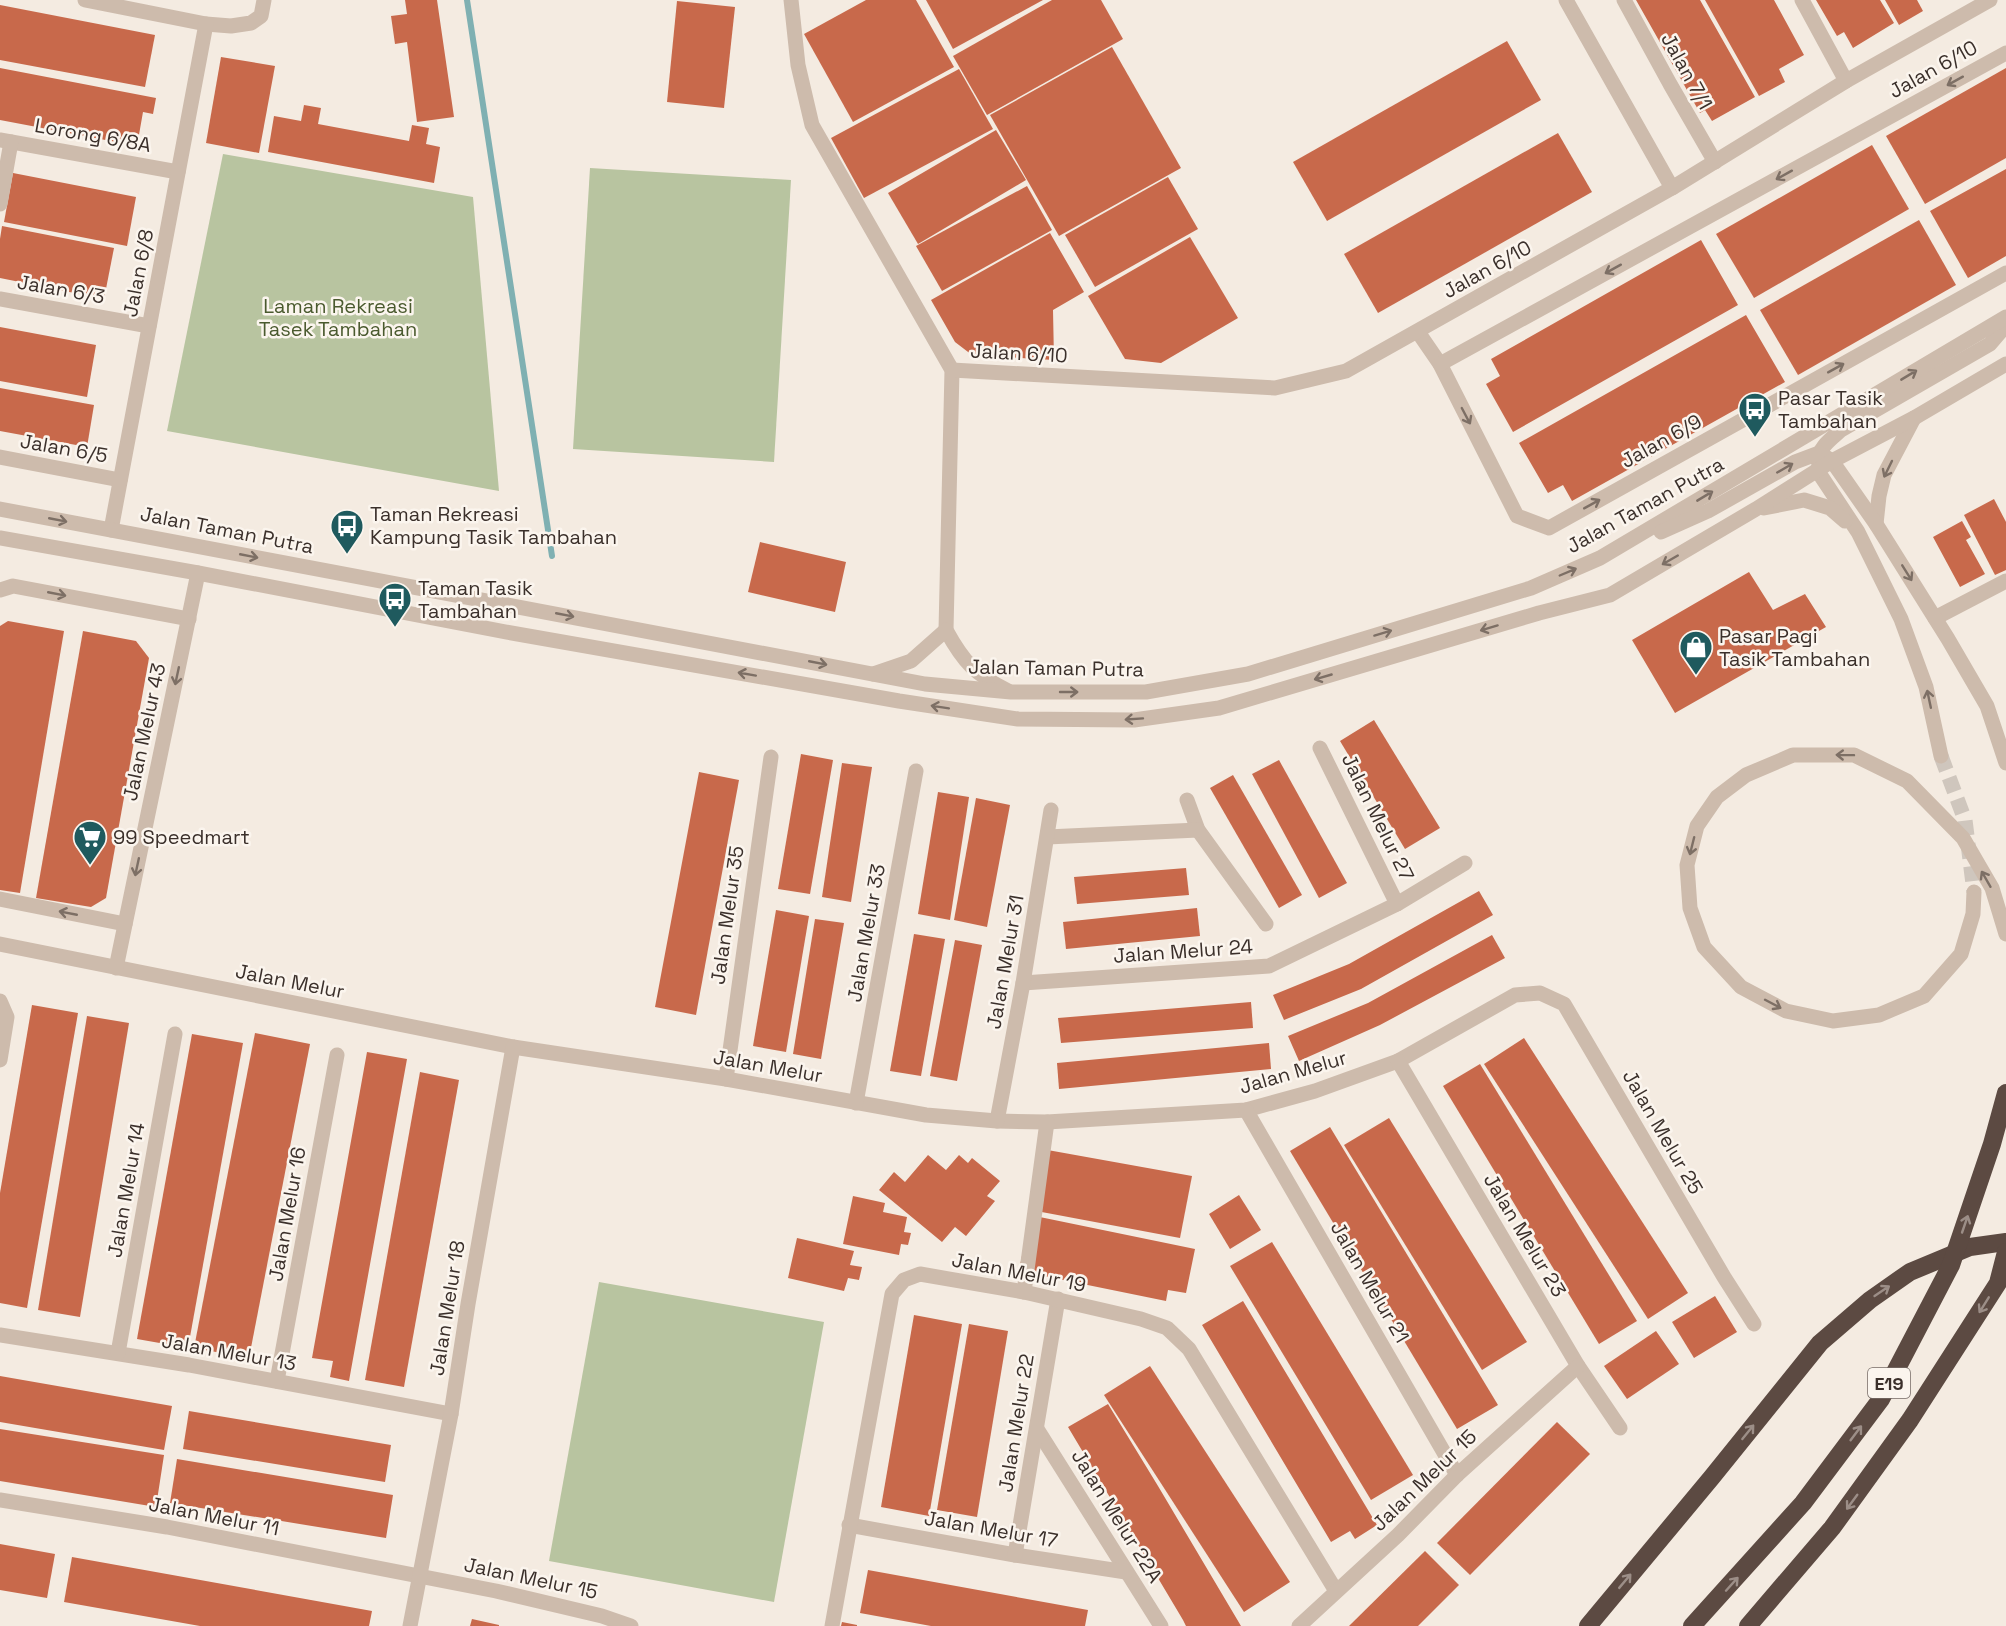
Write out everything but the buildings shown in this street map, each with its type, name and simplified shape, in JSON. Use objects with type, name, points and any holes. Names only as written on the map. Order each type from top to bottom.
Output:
[{"type":"highway","name":"E19","points":[[1692,1626],[1803,1503],[1881,1399],[1951,1265],[1992,1144],[2006,1093]]},
{"type":"highway","points":[[1588,1626],[1820,1342],[1870,1300],[1910,1272],[1970,1247],[2006,1242]]},
{"type":"highway","name":"E19","points":[[1748,1626],[1833,1528],[1911,1420],[1998,1283],[2006,1252]]},
{"type":"street","points":[[85,0],[206,24],[231,26],[251,23],[261,16],[264,0]]},
{"type":"street","points":[[791,0],[798,65],[812,125],[952,370],[946,630],[972,669],[989,682],[1011,692]]},
{"type":"street","points":[[1566,0],[1672,188]]},
{"type":"street","name":"Jalan 7/1","points":[[1624,0],[1715,162]]},
{"type":"street","points":[[1802,0],[1846,81]]},
{"type":"street","name":"Jalan 6/10","points":[[952,370],[1275,388],[1346,372],[1672,188],[1846,81],[1990,0]]},
{"type":"street","name":"Jalan 6/8","points":[[111,530],[206,24]]},
{"type":"street","name":"Jalan 6/10","points":[[1440,364],[2006,53]]},
{"type":"street","points":[[0,204],[6,141]]},
{"type":"street","name":"Lorong 6/8A","points":[[6,141],[178,172]]},
{"type":"street","name":"Jalan 6/9","points":[[1418,332],[1440,364],[1517,516],[1549,528],[2006,273]]},
{"type":"street","name":"Jalan 6/3","points":[[0,299],[149,326]]},
{"type":"street","name":"Jalan Taman Putra","points":[[0,509],[925,684],[1011,692],[1146,692],[1248,674],[1531,588],[1600,558],[2006,317]]},
{"type":"street","points":[[0,538],[506,632],[899,701],[1018,719],[1134,720],[1219,708],[1528,617],[1611,595],[1818,470],[1825,457],[1828,441],[1841,430],[1990,344],[2006,325]]},
{"type":"street","points":[[1600,558],[1708,511],[1795,462],[1825,457],[1914,418],[2006,364]]},
{"type":"street","points":[[1876,524],[1884,475],[1914,418]]},
{"type":"street","points":[[1825,457],[1876,524],[1935,618],[1987,706],[2006,763]]},
{"type":"street","name":"Jalan 6/5","points":[[0,458],[120,480]]},
{"type":"street","points":[[1818,470],[1858,532],[1901,619],[1926,687],[1941,756]]},
{"type":"street","points":[[1756,509],[1804,500],[1830,508],[1858,532]]},
{"type":"street","name":"Jalan Melur 43","points":[[116,968],[198,573]]},
{"type":"street","points":[[1935,618],[2006,581]]},
{"type":"street","points":[[0,590],[13,586],[189,619]]},
{"type":"street","points":[[506,632],[511,605]]},
{"type":"street","points":[[873,674],[911,661],[946,630]]},
{"type":"street","name":"Jalan Melur 27","points":[[1320,748],[1397,904]]},
{"type":"street","points":[[1974,892],[1973,914],[1961,954],[1924,996],[1879,1015],[1833,1021],[1786,1011],[1741,987],[1704,947],[1690,908],[1687,865],[1697,826],[1717,797],[1746,775],[1793,755],[1854,755],[1907,781],[1962,838],[1992,888],[2006,934]]},
{"type":"street","name":"Jalan Melur 35","points":[[726,1079],[771,757]]},
{"type":"street","name":"Jalan Melur 33","points":[[856,1103],[916,771]]},
{"type":"street","points":[[1187,800],[1198,830],[1266,924]]},
{"type":"street","name":"Jalan Melur 31","points":[[997,1121],[1023,983],[1051,810]]},
{"type":"street","points":[[1047,837],[1198,830]]},
{"type":"street","name":"Jalan Melur 24","points":[[1023,983],[1269,966],[1397,904],[1465,862]]},
{"type":"street","points":[[0,899],[125,924]]},
{"type":"street","name":"Jalan Melur","points":[[0,945],[513,1047],[726,1079],[926,1115],[997,1121],[1047,1122],[1246,1110],[1316,1090],[1398,1061],[1515,995]]},
{"type":"street","name":"Jalan Melur 25","points":[[1515,995],[1540,993],[1564,1004],[1724,1278],[1754,1324]]},
{"type":"street","points":[[0,1001],[7,1017],[0,1060]]},
{"type":"street","name":"Jalan Melur 14","points":[[118,1353],[175,1034]]},
{"type":"street","name":"Jalan Melur 18","points":[[410,1626],[451,1414],[513,1047]]},
{"type":"street","name":"Jalan Melur 16","points":[[277,1381],[337,1055]]},
{"type":"street","name":"Jalan Melur 23","points":[[1398,1061],[1578,1366],[1620,1428]]},
{"type":"street","name":"Jalan Melur 21","points":[[1246,1110],[1457,1475]]},
{"type":"street","points":[[1024,1292],[1047,1122]]},
{"type":"street","name":"Jalan Melur 19","points":[[832,1626],[892,1294],[904,1280],[920,1274],[1058,1299],[1141,1319],[1167,1328],[1189,1349],[1336,1591]]},
{"type":"street","name":"Jalan Melur 22","points":[[1015,1555],[1058,1299]]},
{"type":"street","name":"Jalan Melur 13","points":[[0,1335],[118,1353],[451,1414]]},
{"type":"street","name":"Jalan Melur 15","points":[[1299,1626],[1398,1535],[1457,1475],[1578,1366]]},
{"type":"street","name":"Jalan Melur 22A","points":[[1037,1429],[1161,1626]]},
{"type":"street","name":"Jalan Melur 11","points":[[0,1500],[167,1527],[420,1576]]},
{"type":"street","name":"Jalan Melur 17","points":[[849,1526],[1126,1572]]},
{"type":"street","name":"Jalan Melur 15","points":[[420,1576],[602,1616],[631,1626]]},
{"type":"green space","name":"Laman Rekreasi Tasek Tambahan","points":[[223,154],[473,197],[499,491],[167,431]]},
{"type":"green space","points":[[590,168],[791,180],[774,462],[573,449]]},
{"type":"green space","points":[[599,1282],[824,1322],[774,1602],[549,1561]]},
{"type":"waterway","points":[[467,0],[552,556]]},
{"type":"tunnel","points":[[1941,756],[1965,820],[1974,892]]},
{"type":"place","name":"Pasar Tasik Tambahan","points":[[1755,438]]},
{"type":"place","name":"Taman Rekreasi Kampung Tasik Tambahan","points":[[347,555]]},
{"type":"place","name":"Taman Tasik Tambahan","points":[[395,628]]},
{"type":"place","name":"Pasar Pagi Tasik Tambahan","points":[[1696,676]]},
{"type":"place","name":"99 Speedmart","points":[[90,866]]}]
